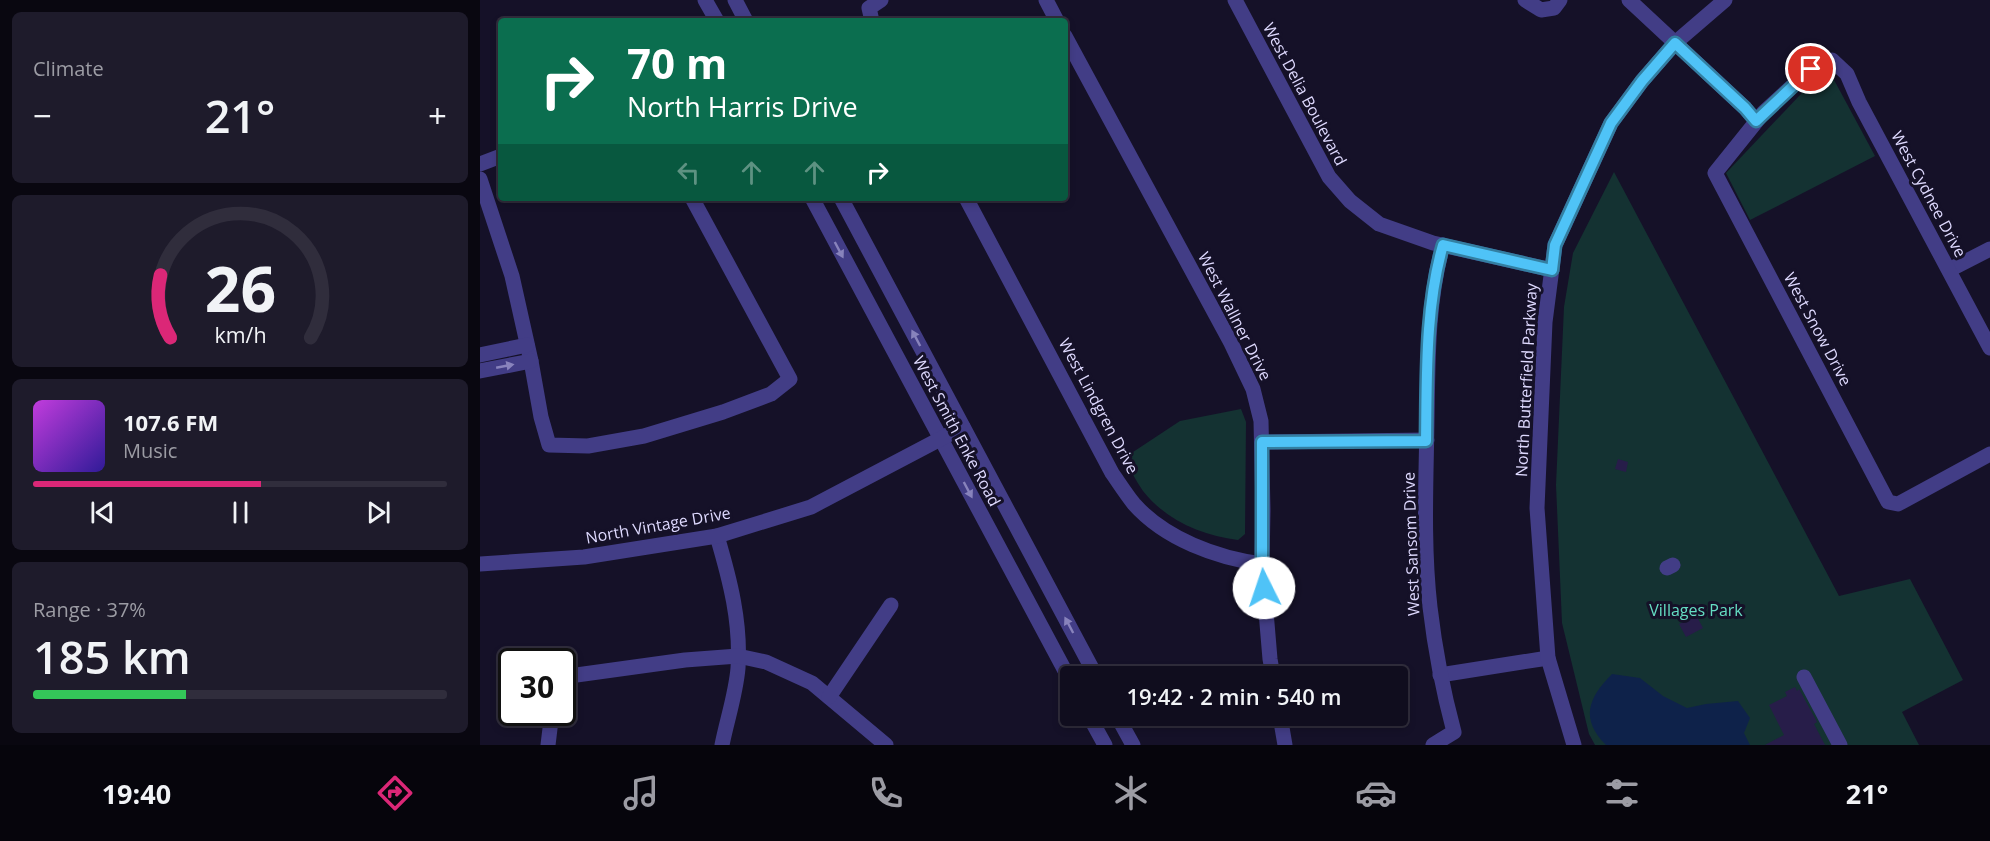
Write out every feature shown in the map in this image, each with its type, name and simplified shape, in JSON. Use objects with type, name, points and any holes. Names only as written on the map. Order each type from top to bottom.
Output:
[{"type":"street","points":[[705,0],[715,18]]},
{"type":"street","points":[[735,0],[744,18]]},
{"type":"street","points":[[1046,0],[1055,18]]},
{"type":"street","name":"West Delia Boulevard","points":[[1235,0],[1329,177],[1350,201],[1379,224],[1443,245],[1552,270]]},
{"type":"street","points":[[1525,0],[1541,10],[1554,8],[1560,0]]},
{"type":"street","points":[[1629,0],[1745,108],[1756,121]]},
{"type":"street","name":"North Butterfield Parkway","points":[[1574,745],[1548,658],[1537,508],[1545,322],[1555,245],[1611,123],[1642,81],[1675,43],[1725,0]]},
{"type":"street","name":"West Wallner Drive","points":[[1068,42],[1231,343],[1253,389],[1262,421],[1262,564],[1271,666]]},
{"type":"street","name":"West Cydnee Drive","points":[[1756,121],[1811,69],[1832,60],[1847,74],[1859,102],[1990,348]]},
{"type":"street","name":"West Snow Drive","points":[[1756,121],[1715,173],[1888,502],[1898,504],[1990,454]]},
{"type":"street","points":[[480,164],[498,157]]},
{"type":"street","points":[[480,179],[512,276],[541,417],[549,445],[588,446],[644,436],[723,412],[771,394],[790,379],[694,201]]},
{"type":"street","name":"West Smith Enke Road","points":[[814,201],[1062,666]]},
{"type":"street","name":"West Smith Enke Road","points":[[843,201],[1091,666]]},
{"type":"street","name":"West Lindgren Drive","points":[[968,201],[1112,473],[1135,505],[1163,528],[1196,548],[1262,564]]},
{"type":"street","name":"West Sansom Drive","points":[[1432,745],[1454,732],[1440,675],[1430,606],[1426,542],[1428,361],[1433,298],[1443,245]]},
{"type":"street","points":[[1949,270],[1990,249]]},
{"type":"street","points":[[480,355],[527,345]]},
{"type":"street","points":[[480,371],[531,361]]},
{"type":"street","name":"North Vintage Drive","points":[[480,564],[584,557],[717,536],[811,507],[963,427]]},
{"type":"street","points":[[1262,442],[1426,441]]},
{"type":"street","points":[[717,536],[729,577],[739,626],[738,670],[722,745]]},
{"type":"street","points":[[829,697],[891,605]]},
{"type":"street","points":[[576,675],[685,660],[738,656],[766,662],[812,683],[886,745]]},
{"type":"street","points":[[1440,675],[1548,658]]},
{"type":"street","points":[[1804,677],[1840,745]]},
{"type":"street","points":[[548,745],[550,726]]},
{"type":"street","points":[[1095,726],[1105,745]]},
{"type":"street","points":[[1122,726],[1132,745]]},
{"type":"street","points":[[1282,726],[1285,745]]},
{"type":"green space","points":[[1817,77],[1833,78],[1875,156],[1750,220],[1726,173]]},
{"type":"green space","name":"Villages Park","points":[[1614,172],[1839,596],[1910,579],[1963,680],[1902,712],[1919,745],[1595,745],[1589,734],[1562,623],[1556,485],[1564,307],[1573,253]]},
{"type":"green space","points":[[1241,409],[1246,422],[1245,534],[1238,540],[1198,530],[1163,511],[1143,491],[1124,458],[1180,421]]},
{"type":"water","points":[[1612,674],[1640,678],[1663,696],[1687,708],[1738,701],[1750,718],[1744,733],[1750,745],[1606,745],[1593,726],[1590,709],[1597,692]]},
{"type":"building","points":[[1618,459],[1628,462],[1626,472],[1615,469]]},
{"type":"building","points":[[1696,615],[1703,628],[1686,637],[1679,624]]},
{"type":"building","points":[[1795,687],[1797,691],[1799,689],[1817,722],[1814,724],[1825,745],[1765,745],[1784,735],[1769,705],[1787,696],[1785,692]]},
{"type":"route","points":[[1264,588],[1262,442],[1276,440],[1426,441],[1428,361],[1433,298],[1443,245],[1552,270],[1555,245],[1611,123],[1642,81],[1675,43],[1756,121],[1811,69]]}]
